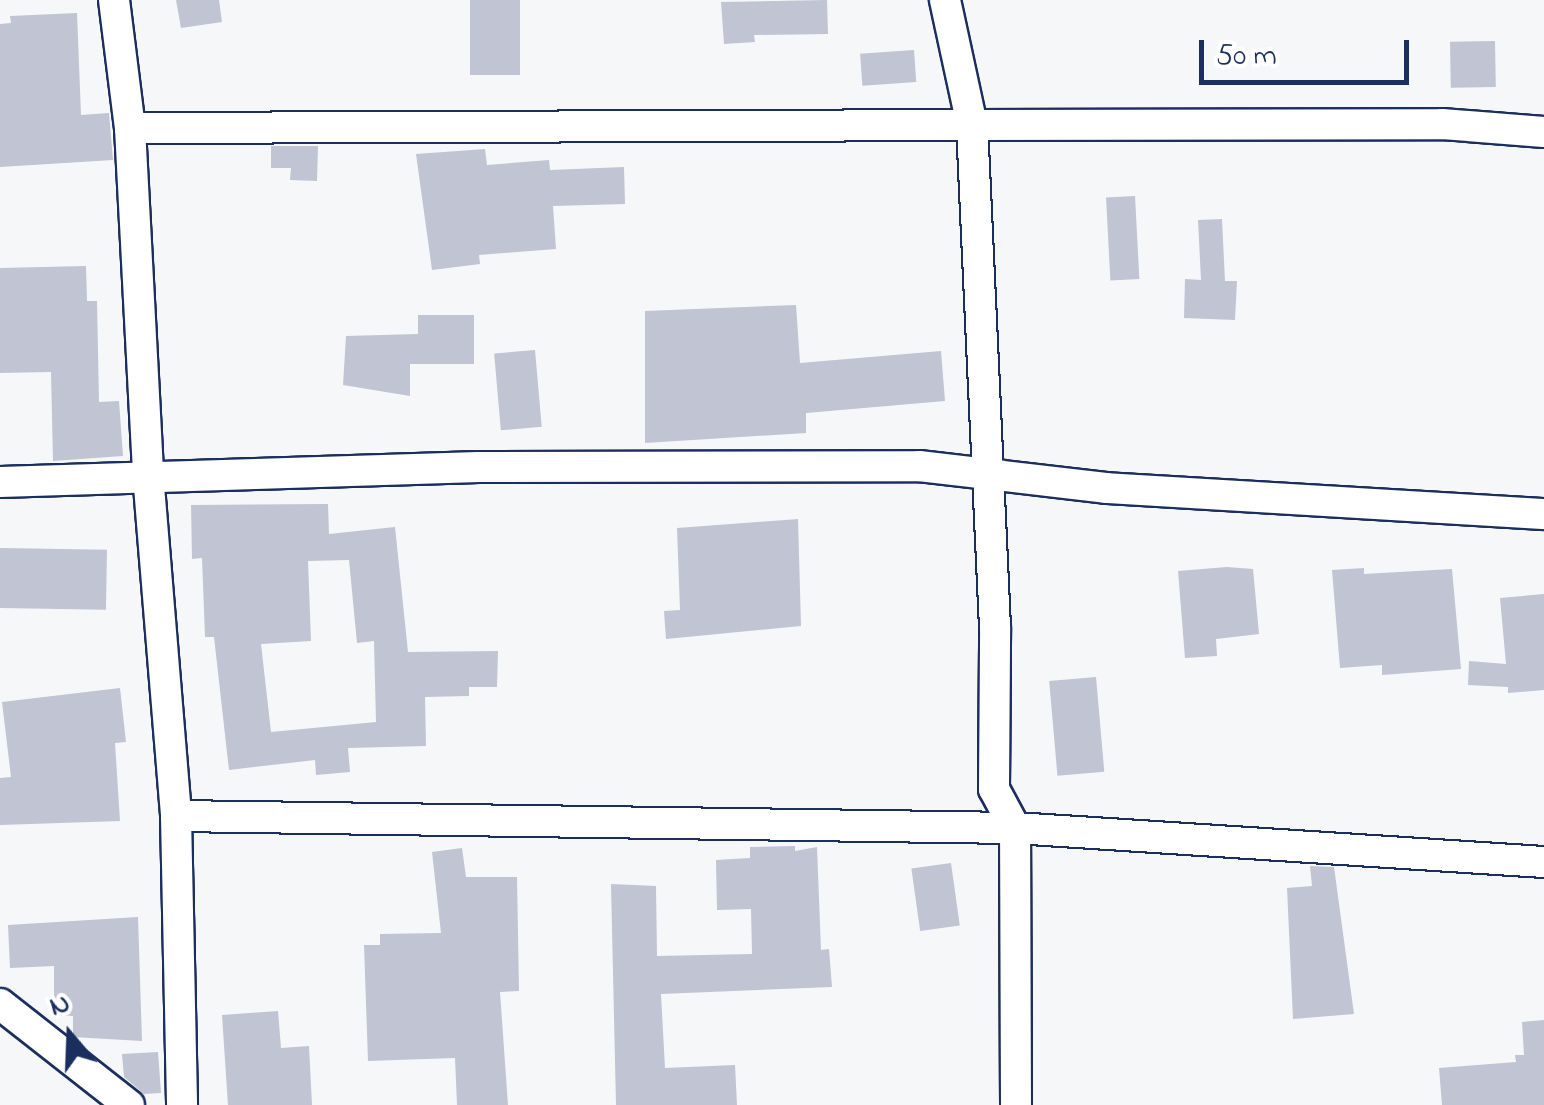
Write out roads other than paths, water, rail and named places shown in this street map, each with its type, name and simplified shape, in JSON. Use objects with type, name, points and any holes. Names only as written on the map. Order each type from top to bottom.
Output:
[{"type":"street","points":[[114,0],[130,128],[148,474],[176,816],[182,1105]]},
{"type":"street","points":[[945,0],[972,125],[995,627],[994,789],[1015,828],[1016,1105]]},
{"type":"street","points":[[130,128],[1442,124],[1544,132]]},
{"type":"street","points":[[0,482],[148,474],[741,465],[986,473],[1106,488],[1544,514]]},
{"type":"street","points":[[176,816],[1015,828],[1544,862]]},
{"type":"street","points":[[0,1004],[129,1105]]}]
